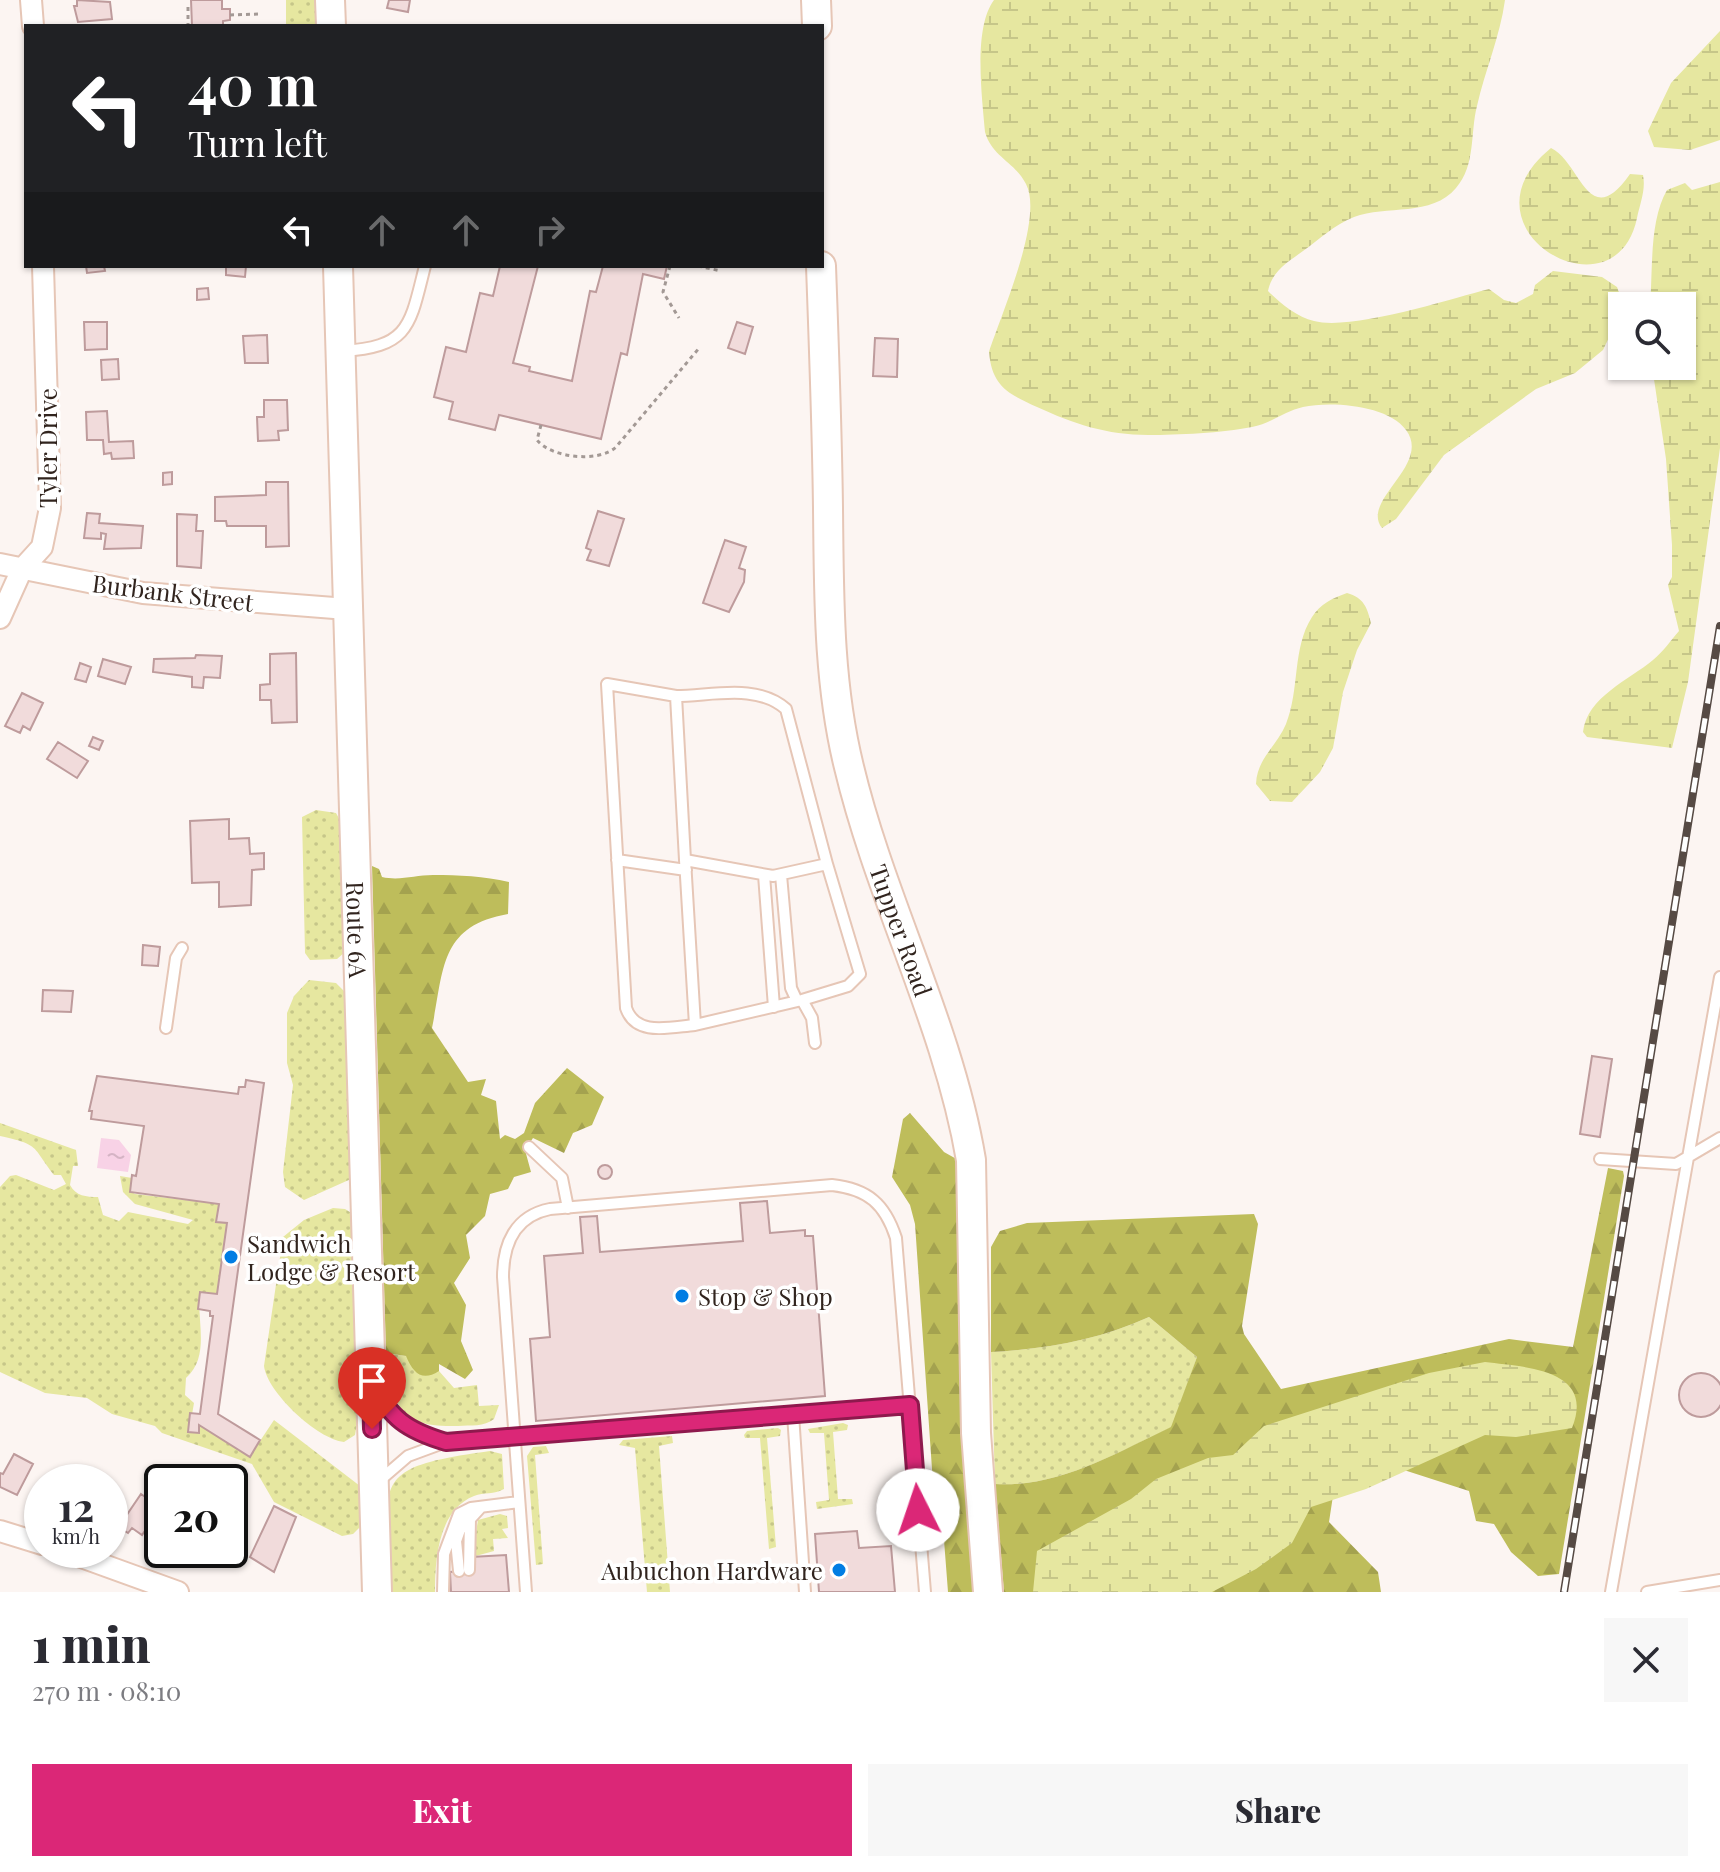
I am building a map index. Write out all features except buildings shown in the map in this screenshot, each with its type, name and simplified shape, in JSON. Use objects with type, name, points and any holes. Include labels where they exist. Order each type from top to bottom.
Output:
[{"type":"main road","points":[[330,0],[331,24]]},
{"type":"main road","points":[[816,0],[817,24]]},
{"type":"main road","name":"Route 6A","points":[[338,268],[377,1592]]},
{"type":"main road","name":"Tupper Road","points":[[821,268],[830,616],[838,717],[859,805],[954,1074],[964,1117],[971,1160],[976,1433],[988,1592]]},
{"type":"street","points":[[31,0],[33,24]]},
{"type":"street","name":"Tyler Drive","points":[[0,618],[22,569],[42,547],[50,508],[43,268]]},
{"type":"street","name":"Burbank Street","points":[[0,564],[143,593],[347,609]]},
{"type":"street","points":[[0,1531],[24,1538]]},
{"type":"street","points":[[112,1568],[178,1592]]},
{"type":"lane","points":[[341,351],[377,348],[396,339],[413,311],[424,268]]},
{"type":"lane","points":[[607,684],[676,696],[717,692],[766,697],[786,709],[860,974],[848,986],[799,1001],[695,1025],[646,1028],[629,1018],[607,684]]},
{"type":"lane","points":[[676,696],[695,1025]]},
{"type":"lane","points":[[617,860],[764,875],[781,875],[827,864]]},
{"type":"lane","points":[[764,875],[774,1007]]},
{"type":"lane","points":[[781,875],[791,988],[812,1018],[815,1043]]},
{"type":"lane","points":[[166,1028],[176,958],[182,948]]},
{"type":"lane","points":[[1611,1592],[1720,977]]},
{"type":"lane","points":[[1600,1159],[1676,1164],[1720,1138]]},
{"type":"lane","points":[[529,1147],[562,1178],[568,1208]]},
{"type":"lane","points":[[526,1592],[503,1277],[509,1239],[526,1217],[568,1208],[832,1185],[861,1190],[873,1197],[890,1222],[896,1238],[925,1592]]},
{"type":"lane","points":[[371,1383],[385,1407],[409,1429],[446,1442]]},
{"type":"lane","points":[[374,1485],[408,1456],[446,1442],[910,1405]]},
{"type":"lane","points":[[793,1414],[805,1592]]},
{"type":"lane","points":[[443,1592],[442,1562],[447,1539],[459,1514],[477,1507],[519,1502]]},
{"type":"lane","points":[[464,1571],[470,1519],[477,1507]]},
{"type":"lane","points":[[1647,1592],[1720,1580]]},
{"type":"path","points":[[188,7],[188,24]]},
{"type":"path","points":[[230,15],[260,14]]},
{"type":"path","points":[[669,268],[663,292],[679,318]]},
{"type":"path","points":[[707,268],[721,271]]},
{"type":"path","points":[[541,425],[537,440],[543,448],[591,459],[604,456],[616,447],[700,347]]},
{"type":"green space","points":[[286,0],[320,0],[321,24],[286,24]]},
{"type":"green space","points":[[994,0],[1505,0],[1477,106],[1470,159],[1456,188],[1446,197],[1422,207],[1367,213],[1347,220],[1281,268],[1268,291],[1301,316],[1331,323],[1375,318],[1489,289],[1504,300],[1516,303],[1533,294],[1535,285],[1553,271],[1602,277],[1617,287],[1619,292],[1608,292],[1608,340],[1603,350],[1575,373],[1536,389],[1444,455],[1396,519],[1382,528],[1378,517],[1380,506],[1404,469],[1412,443],[1398,422],[1373,410],[1343,405],[1315,405],[1240,429],[1160,435],[1105,431],[1018,398],[998,381],[989,352],[1019,267],[1030,219],[1030,199],[1021,176],[993,148],[985,132],[981,45],[987,12]]},
{"type":"green space","points":[[1720,31],[1720,140],[1690,150],[1654,147],[1648,131],[1671,83]]},
{"type":"green space","points":[[1551,148],[1594,196],[1604,197],[1616,191],[1630,174],[1643,175],[1637,218],[1623,248],[1600,263],[1574,263],[1549,252],[1529,233],[1520,207],[1525,178]]},
{"type":"green space","points":[[1720,182],[1720,448],[1688,682],[1672,748],[1587,737],[1583,732],[1592,709],[1601,699],[1657,657],[1679,631],[1668,585],[1672,577],[1672,545],[1666,459],[1654,380],[1696,380],[1696,292],[1651,292],[1653,246],[1661,202],[1667,190],[1685,183],[1692,190]]},
{"type":"green space","points":[[1347,593],[1364,604],[1371,623],[1357,650],[1343,692],[1333,748],[1320,772],[1292,802],[1270,801],[1256,784],[1257,775],[1286,724],[1301,642],[1319,608]]},
{"type":"green space","points":[[316,810],[336,813],[341,822],[345,952],[337,959],[310,960],[305,953],[302,817]]},
{"type":"green space","points":[[372,866],[379,869],[382,877],[389,878],[452,875],[509,882],[508,914],[485,920],[469,929],[457,940],[449,954],[432,1028],[468,1082],[486,1079],[481,1095],[496,1101],[500,1139],[505,1135],[515,1139],[524,1133],[535,1103],[567,1068],[604,1097],[592,1125],[573,1133],[564,1153],[533,1138],[525,1150],[531,1172],[514,1177],[508,1189],[490,1194],[485,1216],[466,1235],[470,1258],[454,1283],[466,1305],[461,1341],[473,1370],[465,1379],[439,1364],[439,1371],[423,1376],[415,1371],[406,1356],[386,1353]]},
{"type":"green space","points":[[309,980],[336,983],[349,996],[351,1179],[304,1200],[285,1187],[283,1172],[293,1085],[287,1063],[287,1013],[294,996]]},
{"type":"green space","points":[[910,1113],[944,1152],[960,1161],[978,1592],[948,1592],[943,1527],[935,1512],[915,1224],[910,1205],[892,1177],[903,1119]]},
{"type":"green space","points":[[0,1123],[76,1150],[78,1166],[73,1166],[70,1185],[82,1195],[98,1197],[103,1215],[119,1221],[128,1212],[188,1224],[193,1220],[135,1204],[123,1192],[120,1176],[132,1178],[130,1191],[135,1194],[219,1204],[227,1223],[217,1294],[200,1292],[200,1349],[194,1369],[186,1378],[185,1395],[194,1403],[189,1432],[198,1433],[199,1425],[250,1456],[274,1420],[360,1486],[362,1525],[353,1534],[342,1536],[274,1502],[252,1464],[162,1433],[155,1426],[112,1414],[87,1398],[45,1393],[0,1372],[0,1187],[10,1176],[16,1175],[54,1190],[66,1184],[61,1175],[54,1175],[29,1144],[0,1136]]},
{"type":"green space","points":[[1608,1168],[1623,1171],[1624,1176],[1559,1574],[1538,1576],[1511,1552],[1494,1524],[1476,1521],[1469,1491],[1376,1461],[1336,1476],[1329,1522],[1378,1572],[1381,1592],[1004,1592],[995,1484],[1018,1484],[1064,1475],[1108,1458],[1171,1427],[1197,1357],[1149,1317],[1111,1332],[1072,1342],[991,1352],[991,1247],[1000,1231],[1027,1223],[1254,1214],[1258,1224],[1242,1326],[1244,1334],[1281,1389],[1509,1339],[1573,1347]]},
{"type":"green space","points":[[333,1208],[345,1209],[353,1214],[359,1412],[355,1435],[344,1442],[321,1433],[295,1413],[274,1388],[264,1366],[283,1237],[304,1220]]},
{"type":"green space","points":[[1149,1317],[1197,1357],[1172,1427],[1064,1475],[1018,1484],[995,1484],[991,1352],[1072,1342],[1111,1332]]},
{"type":"green space","points":[[386,1353],[406,1356],[439,1371],[454,1388],[477,1385],[479,1406],[499,1405],[494,1419],[482,1424],[438,1426],[411,1418],[396,1400]]},
{"type":"green space","points":[[1485,1362],[1536,1369],[1565,1382],[1574,1393],[1577,1408],[1572,1428],[1516,1437],[1485,1435],[1366,1489],[1311,1507],[1292,1543],[1256,1569],[1212,1592],[1033,1592],[1037,1551],[1131,1499],[1156,1479],[1208,1458],[1233,1455],[1264,1426],[1429,1373]]},
{"type":"green space","points":[[843,1423],[848,1425],[847,1430],[833,1432],[838,1499],[852,1499],[853,1504],[817,1509],[816,1502],[829,1500],[824,1433],[810,1433],[808,1429]]},
{"type":"green space","points":[[781,1430],[780,1436],[767,1438],[776,1547],[769,1549],[760,1438],[745,1438],[744,1435],[747,1431]]},
{"type":"green space","points":[[672,1436],[673,1443],[659,1446],[670,1592],[647,1592],[635,1448],[619,1445],[623,1440]]},
{"type":"green space","points":[[546,1446],[549,1453],[535,1455],[543,1564],[536,1565],[527,1456],[533,1447]]},
{"type":"green space","points":[[490,1451],[502,1454],[504,1489],[474,1496],[453,1512],[441,1537],[435,1592],[389,1592],[387,1525],[388,1502],[393,1486],[403,1473],[422,1464]]},
{"type":"green space","points":[[500,1514],[507,1516],[508,1528],[502,1529],[508,1538],[493,1539],[494,1551],[472,1557],[478,1520]]},
{"type":"water","points":[[101,1138],[119,1140],[131,1155],[128,1172],[97,1168]]},
{"type":"railway","points":[[1564,1592],[1720,626]]},
{"type":"place","name":"Sandwich Lodge & Resort","points":[[231,1257]]},
{"type":"place","name":"Stop & Shop","points":[[682,1296]]},
{"type":"place","name":"Aubuchon Hardware","points":[[839,1570]]},
{"type":"route","points":[[372,1429],[371,1383],[385,1407],[409,1429],[446,1442],[910,1405],[918,1510]]}]
